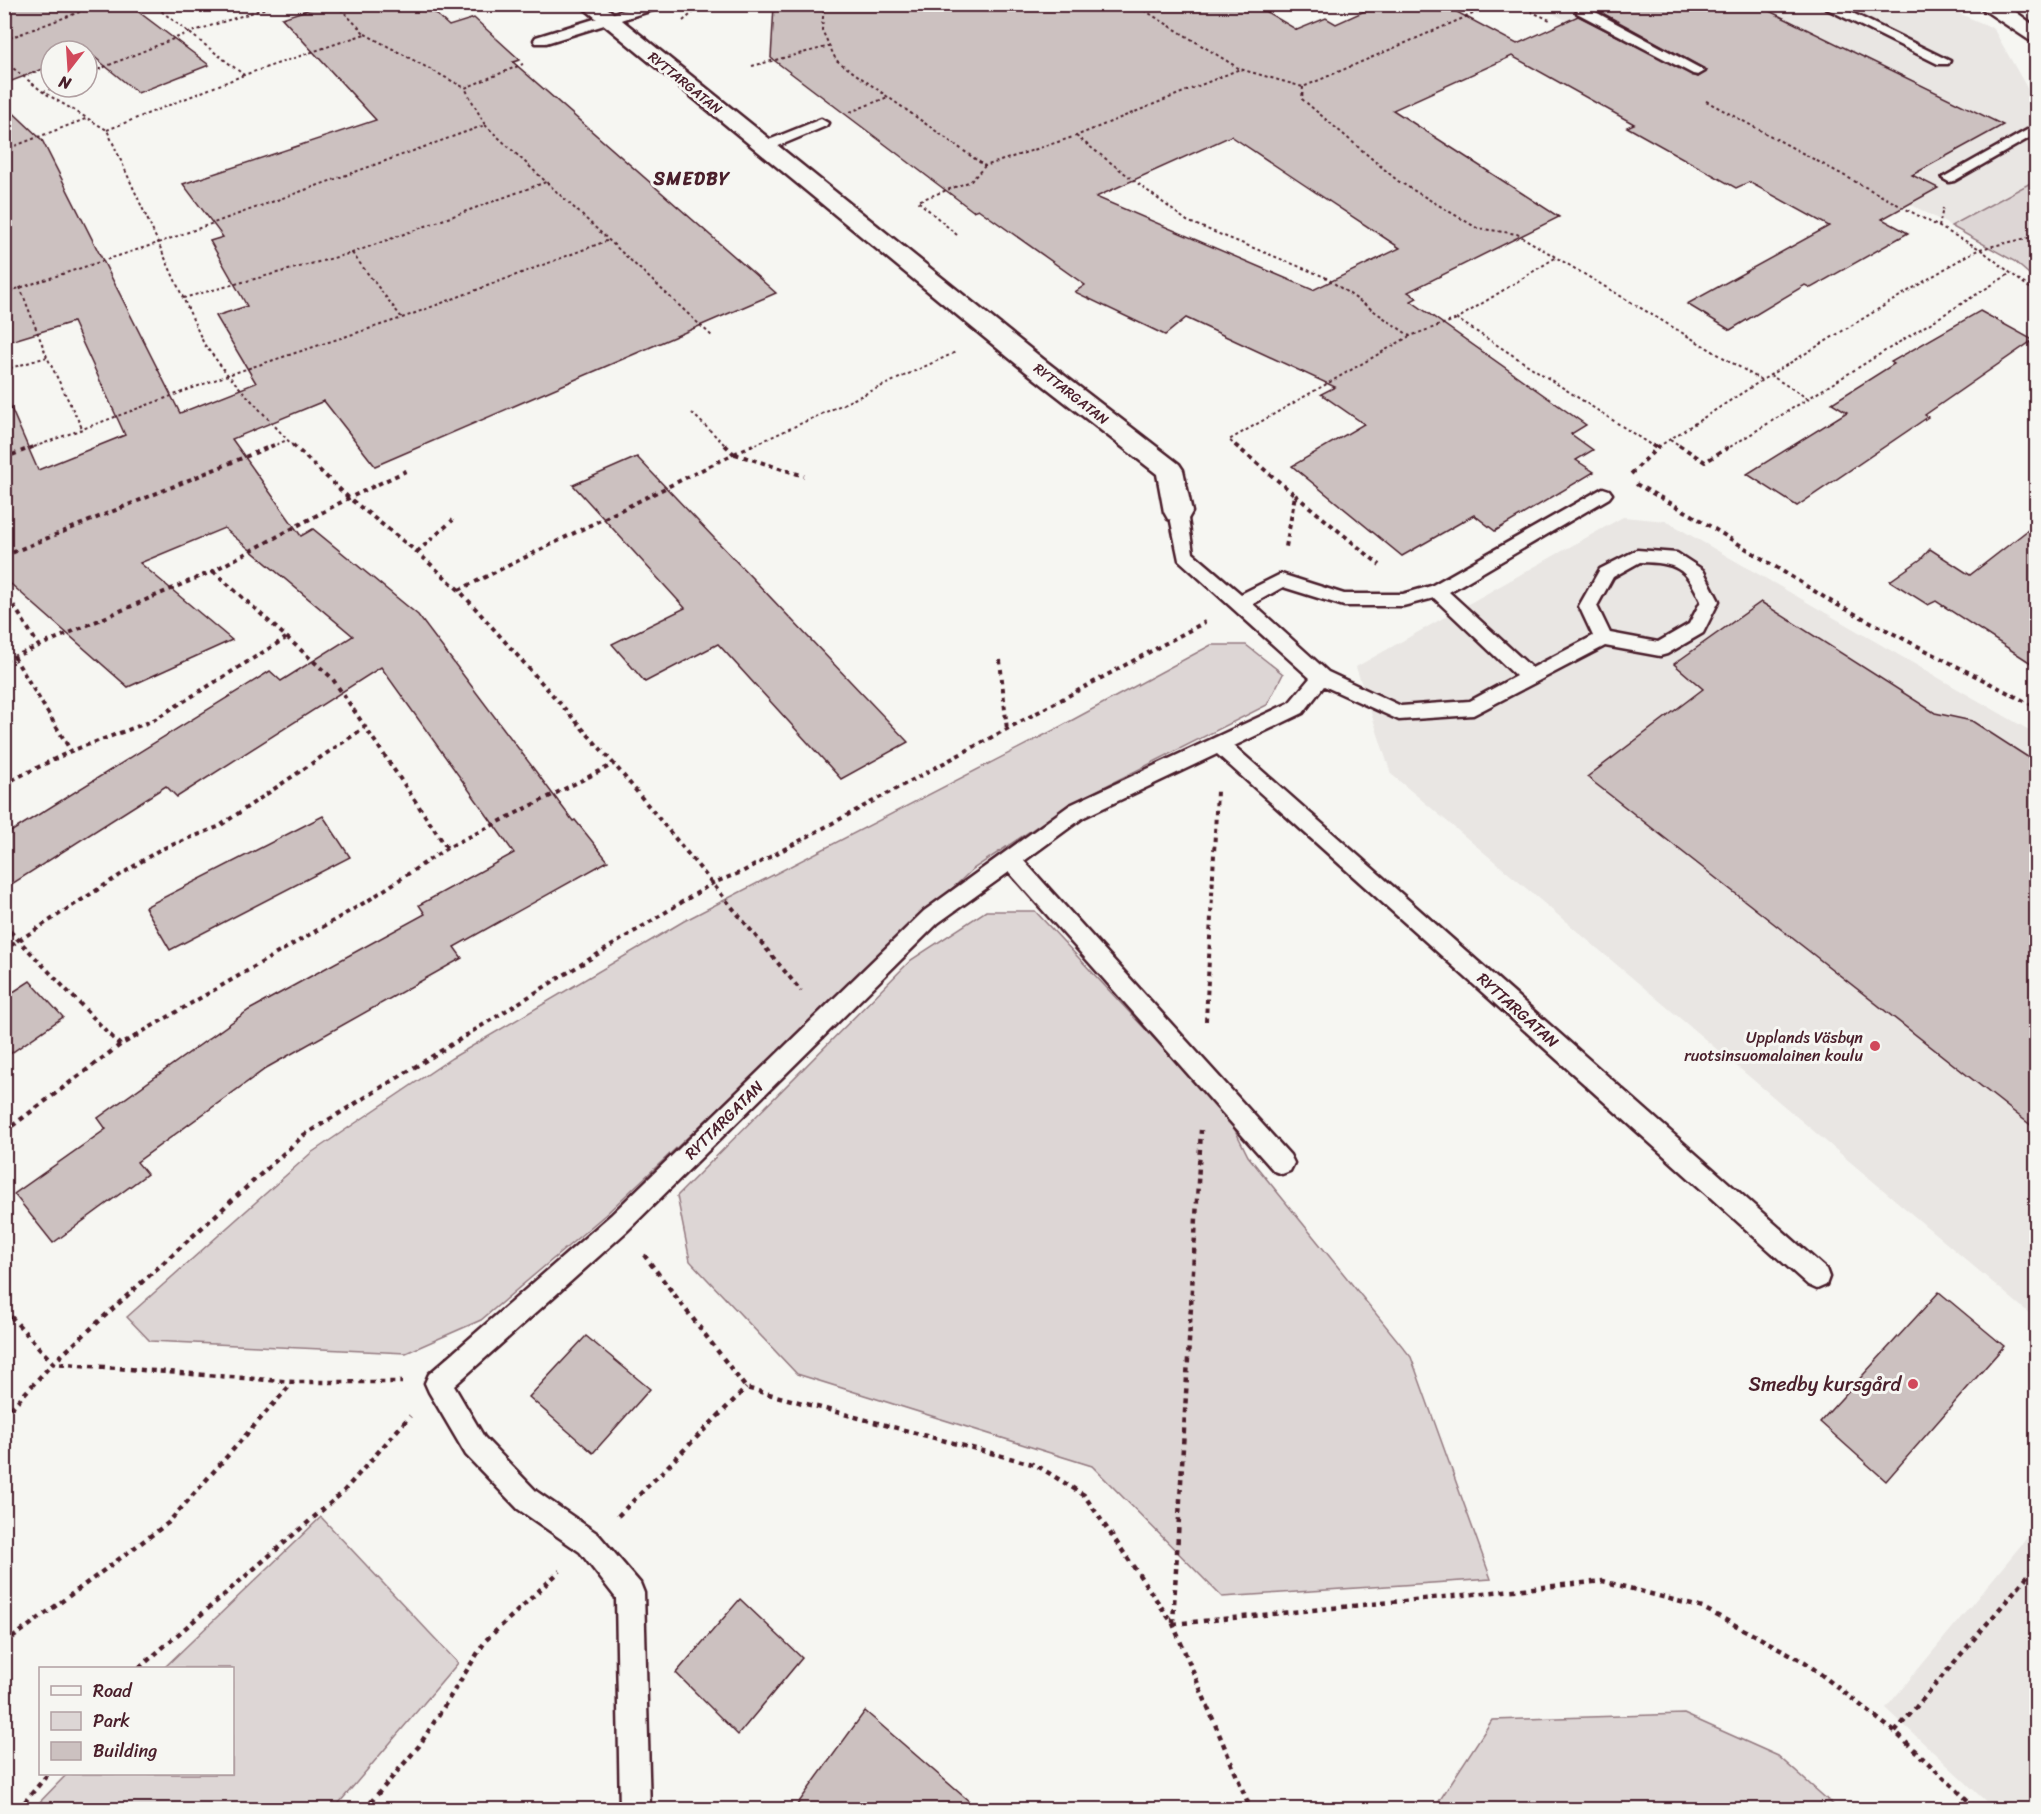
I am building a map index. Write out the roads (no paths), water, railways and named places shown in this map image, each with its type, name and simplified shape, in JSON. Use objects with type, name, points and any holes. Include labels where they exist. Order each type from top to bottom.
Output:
[{"type":"street","points":[[1985,4],[2003,12],[2037,36]]},
{"type":"street","name":"RYTTARGATAN","points":[[598,11],[995,334],[1170,470],[1178,512]]},
{"type":"lane","points":[[1582,4],[1582,10],[1698,71]]},
{"type":"lane","points":[[1823,4],[1942,62]]},
{"type":"lane","points":[[540,40],[598,11],[651,6]]},
{"type":"lane","points":[[764,147],[821,123]]},
{"type":"lane","points":[[1949,178],[2037,129]]},
{"type":"lane","points":[[1240,603],[1281,580],[1344,600],[1403,600],[1437,591],[1603,494]]},
{"type":"lane","name":"RYTTARGATAN","points":[[1178,512],[1185,556],[1321,677],[1399,712],[1473,708],[1603,639]]},
{"type":"lane","points":[[1637,556],[1671,558],[1697,574],[1710,601],[1696,628],[1659,649],[1603,639],[1588,606],[1606,573],[1637,556]]},
{"type":"lane","points":[[1437,591],[1529,677]]},
{"type":"lane","name":"RYTTARGATAN","points":[[635,1809],[630,1593],[589,1544],[528,1500],[475,1446],[438,1383],[619,1223],[931,917],[1077,811],[1296,708],[1321,677]]},
{"type":"lane","name":"RYTTARGATAN","points":[[1219,744],[1817,1277]]},
{"type":"lane","points":[[1010,859],[1282,1163]]},
{"type":"place","name":"Upplands Väsbyn ruotsinsuomalainen koulu","points":[[1875,1046]]},
{"type":"place","name":"Smedby kursgård","points":[[1913,1384]]},
{"type":"district","name":"SMEDBY","points":[[692,179]]}]
